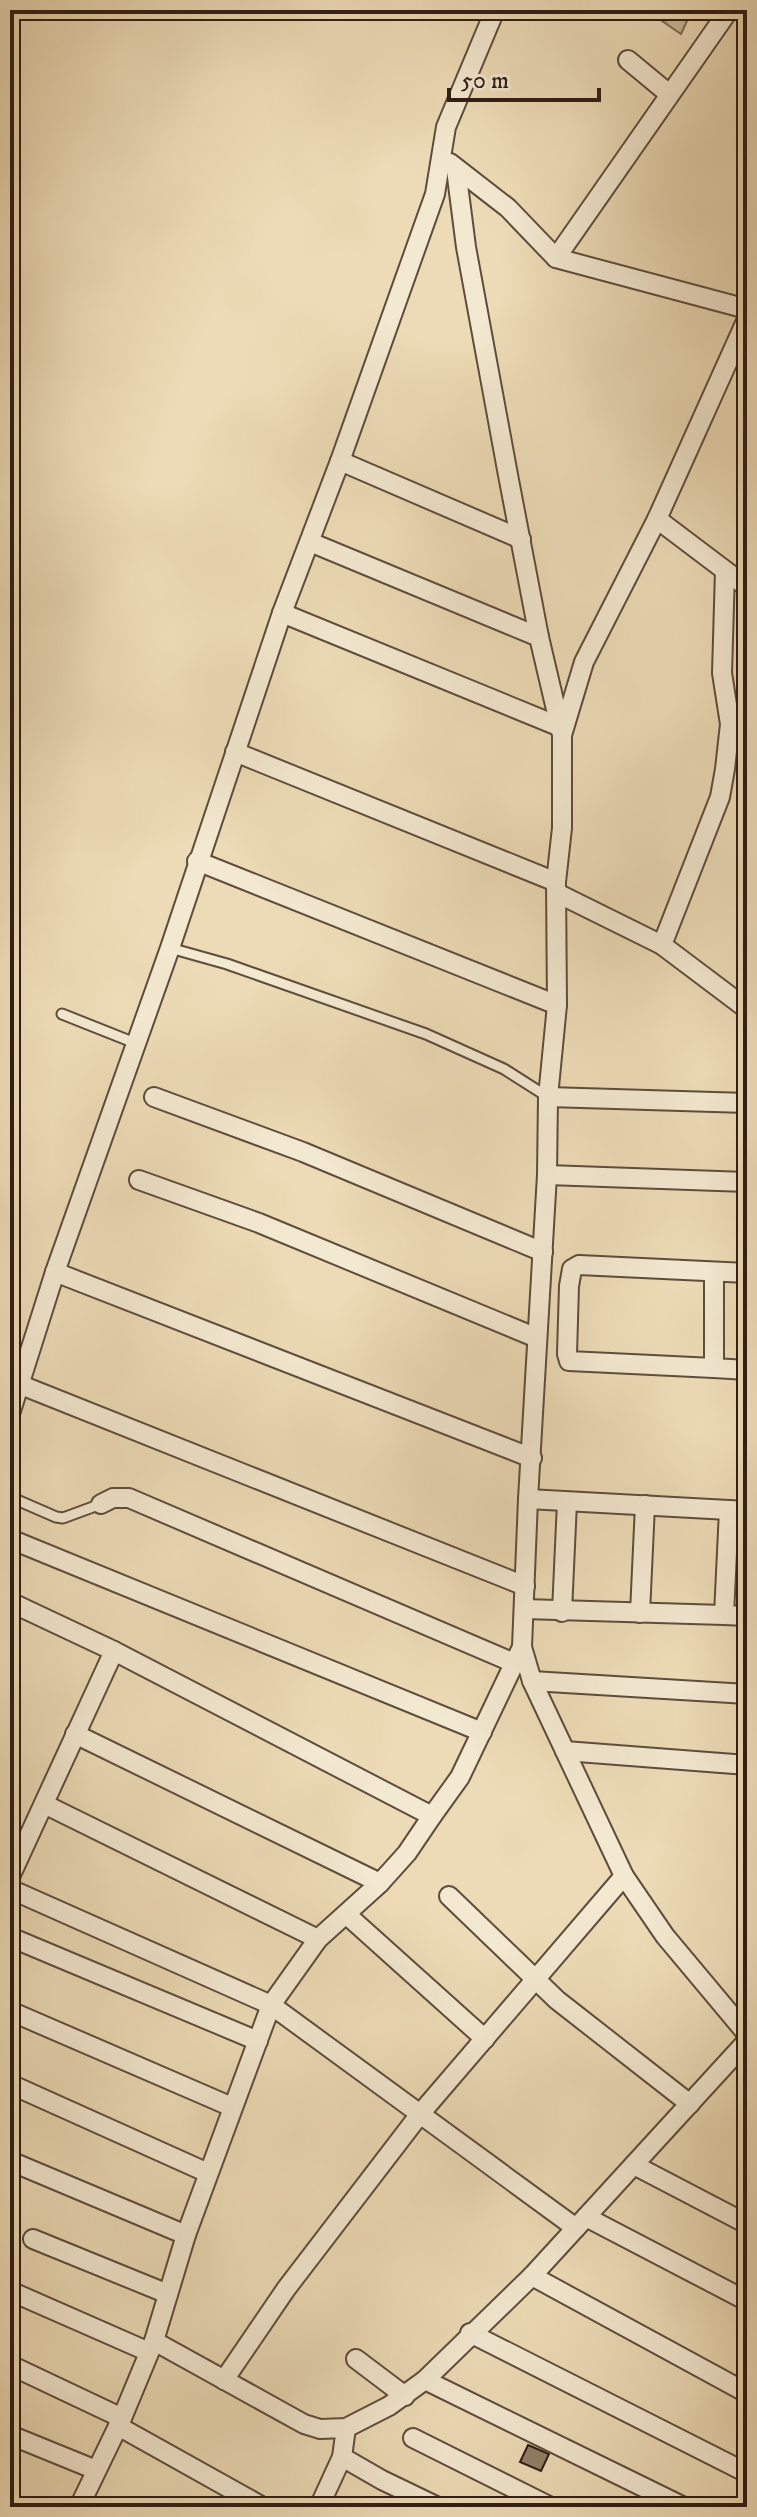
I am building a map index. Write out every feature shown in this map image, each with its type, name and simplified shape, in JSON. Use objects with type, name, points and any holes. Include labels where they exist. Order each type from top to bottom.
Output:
[{"type":"street","points":[[10,1414],[55,1272],[170,948],[282,613],[435,194],[446,127],[495,10]]},
{"type":"street","points":[[556,258],[729,10]]},
{"type":"street","points":[[628,60],[669,94]]},
{"type":"street","points":[[441,156],[508,208],[556,258],[747,309]]},
{"type":"street","points":[[85,2505],[96,2470],[152,2347],[186,2235],[271,2005],[318,1939],[347,1915],[407,1853],[460,1777],[518,1655],[524,1609],[540,1317],[548,1097],[557,1005],[556,887],[562,828],[560,731],[539,637],[466,247],[456,169]]},
{"type":"street","points":[[560,731],[584,662],[657,519],[747,319]]},
{"type":"street","points":[[340,461],[521,539]]},
{"type":"street","points":[[657,519],[747,587]]},
{"type":"street","points":[[310,542],[539,637]]},
{"type":"street","points":[[662,945],[720,797],[725,769],[730,724],[722,673],[725,571]]},
{"type":"street","points":[[282,613],[560,731]]},
{"type":"street","points":[[235,752],[556,887],[662,945],[747,1009]]},
{"type":"street","points":[[197,861],[557,1005]]},
{"type":"street","points":[[154,1097],[303,1152],[543,1252]]},
{"type":"street","points":[[548,1097],[747,1103]]},
{"type":"street","points":[[547,1175],[747,1182]]},
{"type":"street","points":[[139,1180],[259,1223],[537,1338]]},
{"type":"street","points":[[747,1273],[579,1265],[572,1269],[570,1277],[567,1354],[569,1361],[574,1363],[747,1370]]},
{"type":"street","points":[[55,1272],[532,1458]]},
{"type":"street","points":[[714,1272],[714,1368]]},
{"type":"street","points":[[540,1317],[568,1318]]},
{"type":"street","points":[[21,1385],[525,1586]]},
{"type":"street","points":[[101,1504],[113,1498],[129,1498],[518,1655],[624,1876],[665,1936],[747,2034]]},
{"type":"street","points":[[528,1499],[738,1511],[724,1615]]},
{"type":"street","points":[[562,1612],[567,1502]]},
{"type":"street","points":[[640,1613],[645,1505]]},
{"type":"street","points":[[10,1539],[482,1732]]},
{"type":"street","points":[[10,1602],[114,1651],[432,1816]]},
{"type":"street","points":[[524,1609],[747,1616]]},
{"type":"street","points":[[10,1877],[114,1651]]},
{"type":"street","points":[[532,1681],[747,1694]]},
{"type":"street","points":[[75,1734],[380,1883]]},
{"type":"street","points":[[565,1751],[747,1765]]},
{"type":"street","points":[[44,1804],[318,1939]]},
{"type":"street","points":[[224,2380],[286,2289],[420,2114],[624,1876]]},
{"type":"street","points":[[10,1889],[271,2005],[420,2114],[581,2222],[747,2301]]},
{"type":"street","points":[[449,1896],[579,2019],[690,2104]]},
{"type":"street","points":[[347,1915],[485,2039]]},
{"type":"street","points":[[10,1937],[258,2041]]},
{"type":"street","points":[[10,2011],[232,2107]]},
{"type":"street","points":[[10,2291],[152,2347],[224,2380],[304,2424],[320,2429],[346,2428],[405,2396],[425,2380],[532,2276],[747,2041]]},
{"type":"street","points":[[10,2084],[208,2173]]},
{"type":"street","points":[[10,2161],[186,2235]]},
{"type":"street","points":[[634,2165],[747,2224]]},
{"type":"street","points":[[33,2239],[168,2294]]},
{"type":"street","points":[[532,2276],[747,2393]]},
{"type":"street","points":[[470,2333],[747,2473]]},
{"type":"street","points":[[356,2359],[405,2396]]},
{"type":"street","points":[[10,2365],[120,2422],[263,2507]]},
{"type":"street","points":[[425,2380],[684,2507]]},
{"type":"street","points":[[319,2507],[342,2457],[346,2428]]},
{"type":"street","points":[[10,2435],[96,2470]]},
{"type":"street","points":[[413,2438],[551,2507]]},
{"type":"street","points":[[342,2457],[438,2507]]},
{"type":"lane","points":[[170,948],[227,964],[426,1034],[504,1069],[548,1097]]},
{"type":"lane","points":[[62,1014],[135,1043]]},
{"type":"lane","points":[[10,1497],[63,1518],[101,1504]]},
{"type":"green space","points":[[646,10],[692,10],[681,34]]},
{"type":"building","points":[[528,2445],[549,2454],[541,2471],[520,2462]]}]
